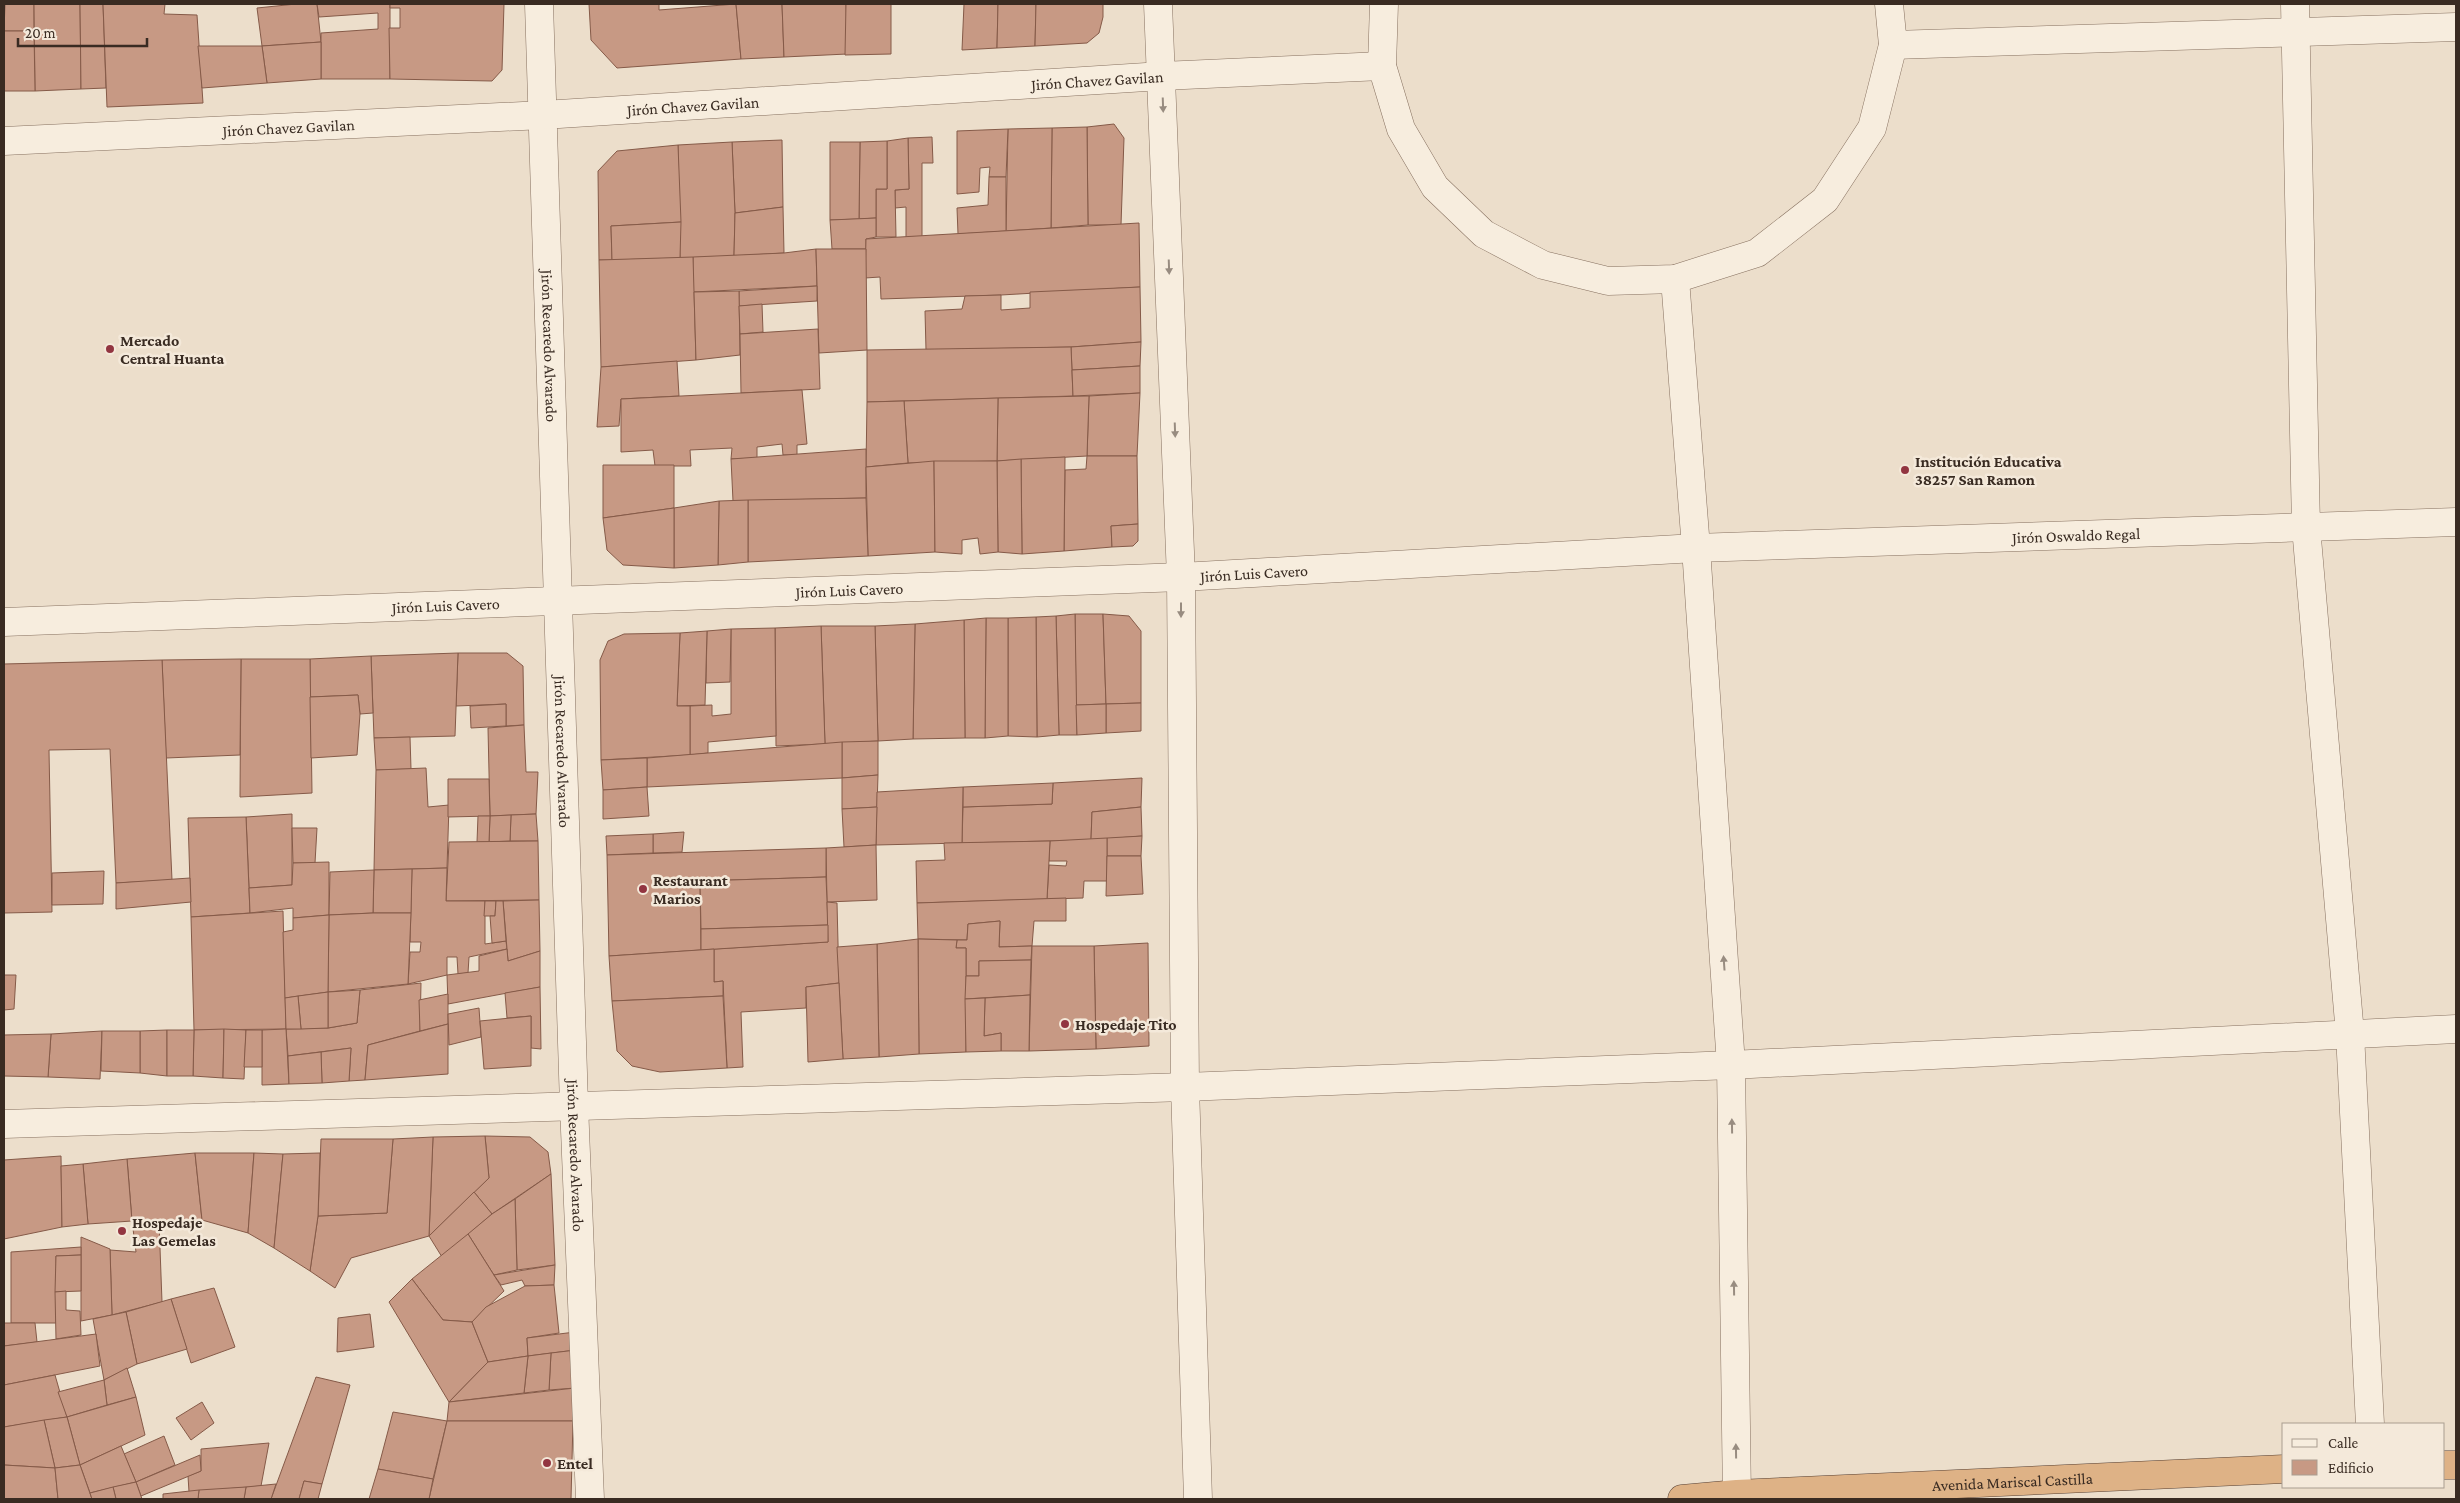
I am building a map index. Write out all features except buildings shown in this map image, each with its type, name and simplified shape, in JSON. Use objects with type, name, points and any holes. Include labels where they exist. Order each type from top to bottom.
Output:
[{"type":"highway","name":"Avenida Mariscal Castilla","points":[[1682,1499],[2282,1469]]},
{"type":"street","name":"Jirón Recaredo Alvarado","points":[[539,4],[574,1105],[590,1499]]},
{"type":"street","points":[[1158,4],[1181,577],[1185,1087],[1198,1499]]},
{"type":"street","points":[[1384,4],[1382,66],[1401,130],[1436,187],[1484,234],[1543,265],[1608,281],[1676,279],[1756,252],[1825,200],[1872,128],[1894,45],[1889,4]]},
{"type":"street","points":[[2295,4],[2306,527],[2350,1034],[2370,1423]]},
{"type":"street","points":[[1894,45],[2456,26]]},
{"type":"street","name":"Jirón Chavez Gavilan","points":[[4,141],[543,115],[1162,76],[1382,66]]},
{"type":"street","points":[[1676,279],[1731,1065],[1737,1497]]},
{"type":"street","name":"Jirón Oswaldo Regal","points":[[1696,548],[2456,522]]},
{"type":"street","name":"Jirón Luis Cavero","points":[[4,622],[1181,577],[1696,548]]},
{"type":"street","points":[[4,1124],[1185,1087],[1731,1065],[2456,1029]]},
{"type":"place","name":"Mercado Central Huanta","points":[[110,349]]},
{"type":"place","name":"Institución Educativa 38257 San Ramon","points":[[1905,470]]},
{"type":"place","name":"Restaurant Marios","points":[[643,889]]},
{"type":"place","name":"Hospedaje Tito","points":[[1065,1024]]},
{"type":"place","name":"Hospedaje Las Gemelas","points":[[122,1231]]},
{"type":"place","name":"Entel","points":[[547,1463]]}]
